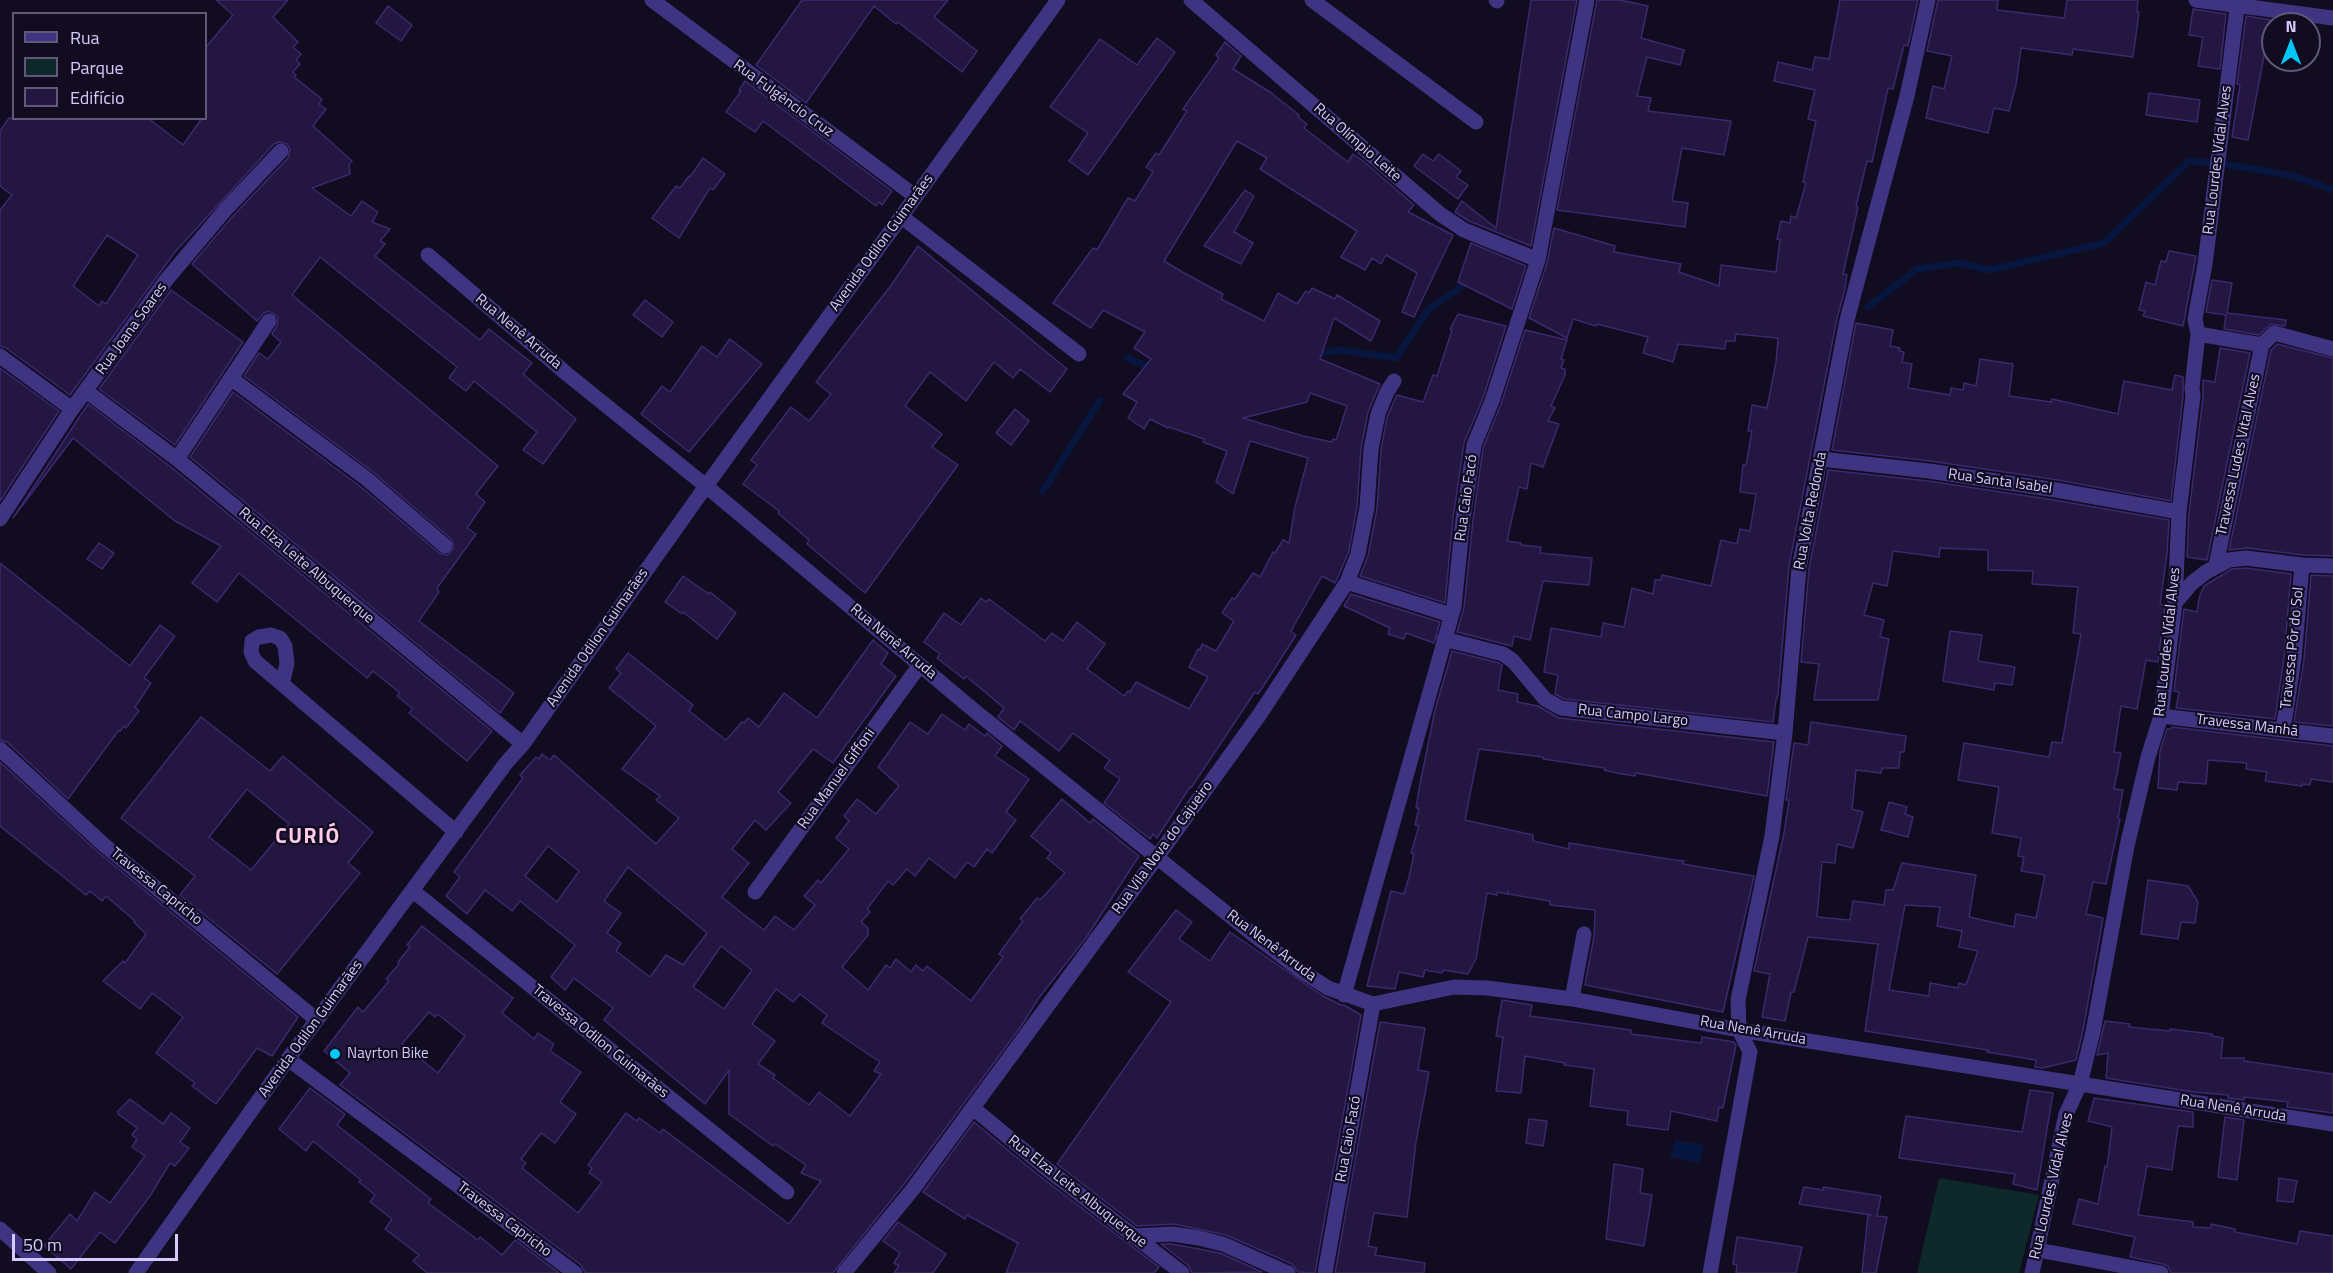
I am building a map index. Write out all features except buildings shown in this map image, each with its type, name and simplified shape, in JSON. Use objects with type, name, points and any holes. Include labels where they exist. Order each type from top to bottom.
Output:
[{"type":"street","name":"Rua Fulgêncio Cruz","points":[[652,0],[915,196]]},
{"type":"street","name":"Avenida Odilon Guimarães","points":[[136,1273],[288,1059],[506,763],[523,744],[706,486],[1058,0]]},
{"type":"street","name":"Rua Olímpio Leite","points":[[1191,0],[1440,214],[1464,230],[1538,260]]},
{"type":"street","points":[[1312,0],[1476,122]]},
{"type":"street","name":"Rua Caio Facó","points":[[1344,995],[1451,615],[1457,588],[1463,519],[1474,445],[1492,400],[1538,260],[1587,0]]},
{"type":"street","name":"Rua Volta Redonda","points":[[1710,1273],[1750,1052],[1739,1030],[1738,1000],[1772,836],[1785,733],[1799,567],[1847,320],[1907,96],[1928,0]]},
{"type":"street","points":[[2196,0],[2237,2],[2333,18]]},
{"type":"street","name":"Rua Lourdes Vídal Alves","points":[[2032,1273],[2066,1114],[2080,1084],[2093,1032],[2132,825],[2148,757],[2162,716],[2175,603],[2179,513],[2193,396],[2198,334],[2195,319],[2205,264],[2237,2]]},
{"type":"street","name":"Rua Joana Soares","points":[[0,519],[72,409],[167,279],[226,209],[281,151]]},
{"type":"street","points":[[902,218],[1079,354]]},
{"type":"street","name":"Rua Nenê Arruda","points":[[428,255],[567,374],[706,486],[920,665],[1157,857],[1300,970],[1328,988],[1373,1004],[1454,987],[1487,988],[1572,999],[1739,1030],[2333,1124]]},
{"type":"street","points":[[177,459],[269,321]]},
{"type":"street","points":[[2198,334],[2262,345],[2274,333],[2333,349]]},
{"type":"street","name":"Travessa Ludes Vital Alves","points":[[2216,565],[2262,345]]},
{"type":"street","points":[[0,356],[72,409]]},
{"type":"street","points":[[232,379],[367,479],[445,546]]},
{"type":"street","name":"Rua Vila Nova do Cajueiro","points":[[844,1273],[913,1189],[1157,857],[1260,714],[1347,582],[1358,554],[1367,507],[1371,449],[1378,414],[1394,381]]},
{"type":"street","name":"Rua Elza Leite Albuquerque","points":[[86,391],[177,459],[523,744]]},
{"type":"street","name":"Rua Santa Isabel","points":[[1821,459],[1929,471],[2045,488],[2179,513]]},
{"type":"street","points":[[2175,603],[2192,583],[2216,565],[2229,560],[2246,558],[2302,565],[2333,566]]},
{"type":"street","name":"Travessa Pôr do Sol","points":[[2283,730],[2294,658],[2302,565]]},
{"type":"street","points":[[1347,582],[1451,615]]},
{"type":"street","name":"Rua Campo Largo","points":[[1444,639],[1503,654],[1513,662],[1545,699],[1561,708],[1785,733]]},
{"type":"street","name":"Rua Manuel Giffoni","points":[[755,892],[920,665]]},
{"type":"street","points":[[282,684],[456,832]]},
{"type":"street","name":"Travessa Manhã","points":[[2162,716],[2333,736]]},
{"type":"street","name":"Travessa Capricho","points":[[0,749],[104,845],[317,1020]]},
{"type":"street","name":"Travessa Odilon Guimarães","points":[[413,891],[787,1192]]},
{"type":"street","points":[[1572,999],[1584,934]]},
{"type":"street","name":"Rua Caio Facó","points":[[1324,1273],[1373,1004]]},
{"type":"street","name":"Travessa Capricho","points":[[288,1059],[575,1273]]},
{"type":"street","name":"Rua Elza Leite Albuquerque","points":[[973,1108],[1043,1166],[1182,1273]]},
{"type":"street","points":[[0,1229],[49,1273]]},
{"type":"street","points":[[1132,1236],[1173,1234],[1199,1238],[1223,1244],[1288,1273]]},
{"type":"street","points":[[2038,1250],[2161,1273]]},
{"type":"green space","points":[[1939,1178],[2039,1195],[2019,1273],[1917,1273]]},
{"type":"water","points":[[1675,1140],[1704,1145],[1700,1163],[1670,1157]]},
{"type":"waterway","points":[[1868,307],[1917,269],[1959,263],[1990,270],[2104,243],[2189,161],[2211,163]]},
{"type":"waterway","points":[[2224,164],[2294,176],[2333,190]]},
{"type":"waterway","points":[[1313,355],[1340,350],[1396,358],[1427,311],[1470,280]]},
{"type":"waterway","points":[[1127,358],[1152,368]]},
{"type":"waterway","points":[[1043,491],[1100,400]]},
{"type":"place","name":"Nayrton Bike","points":[[335,1054]]},
{"type":"district","name":"CURIÓ","points":[[308,838]]}]
